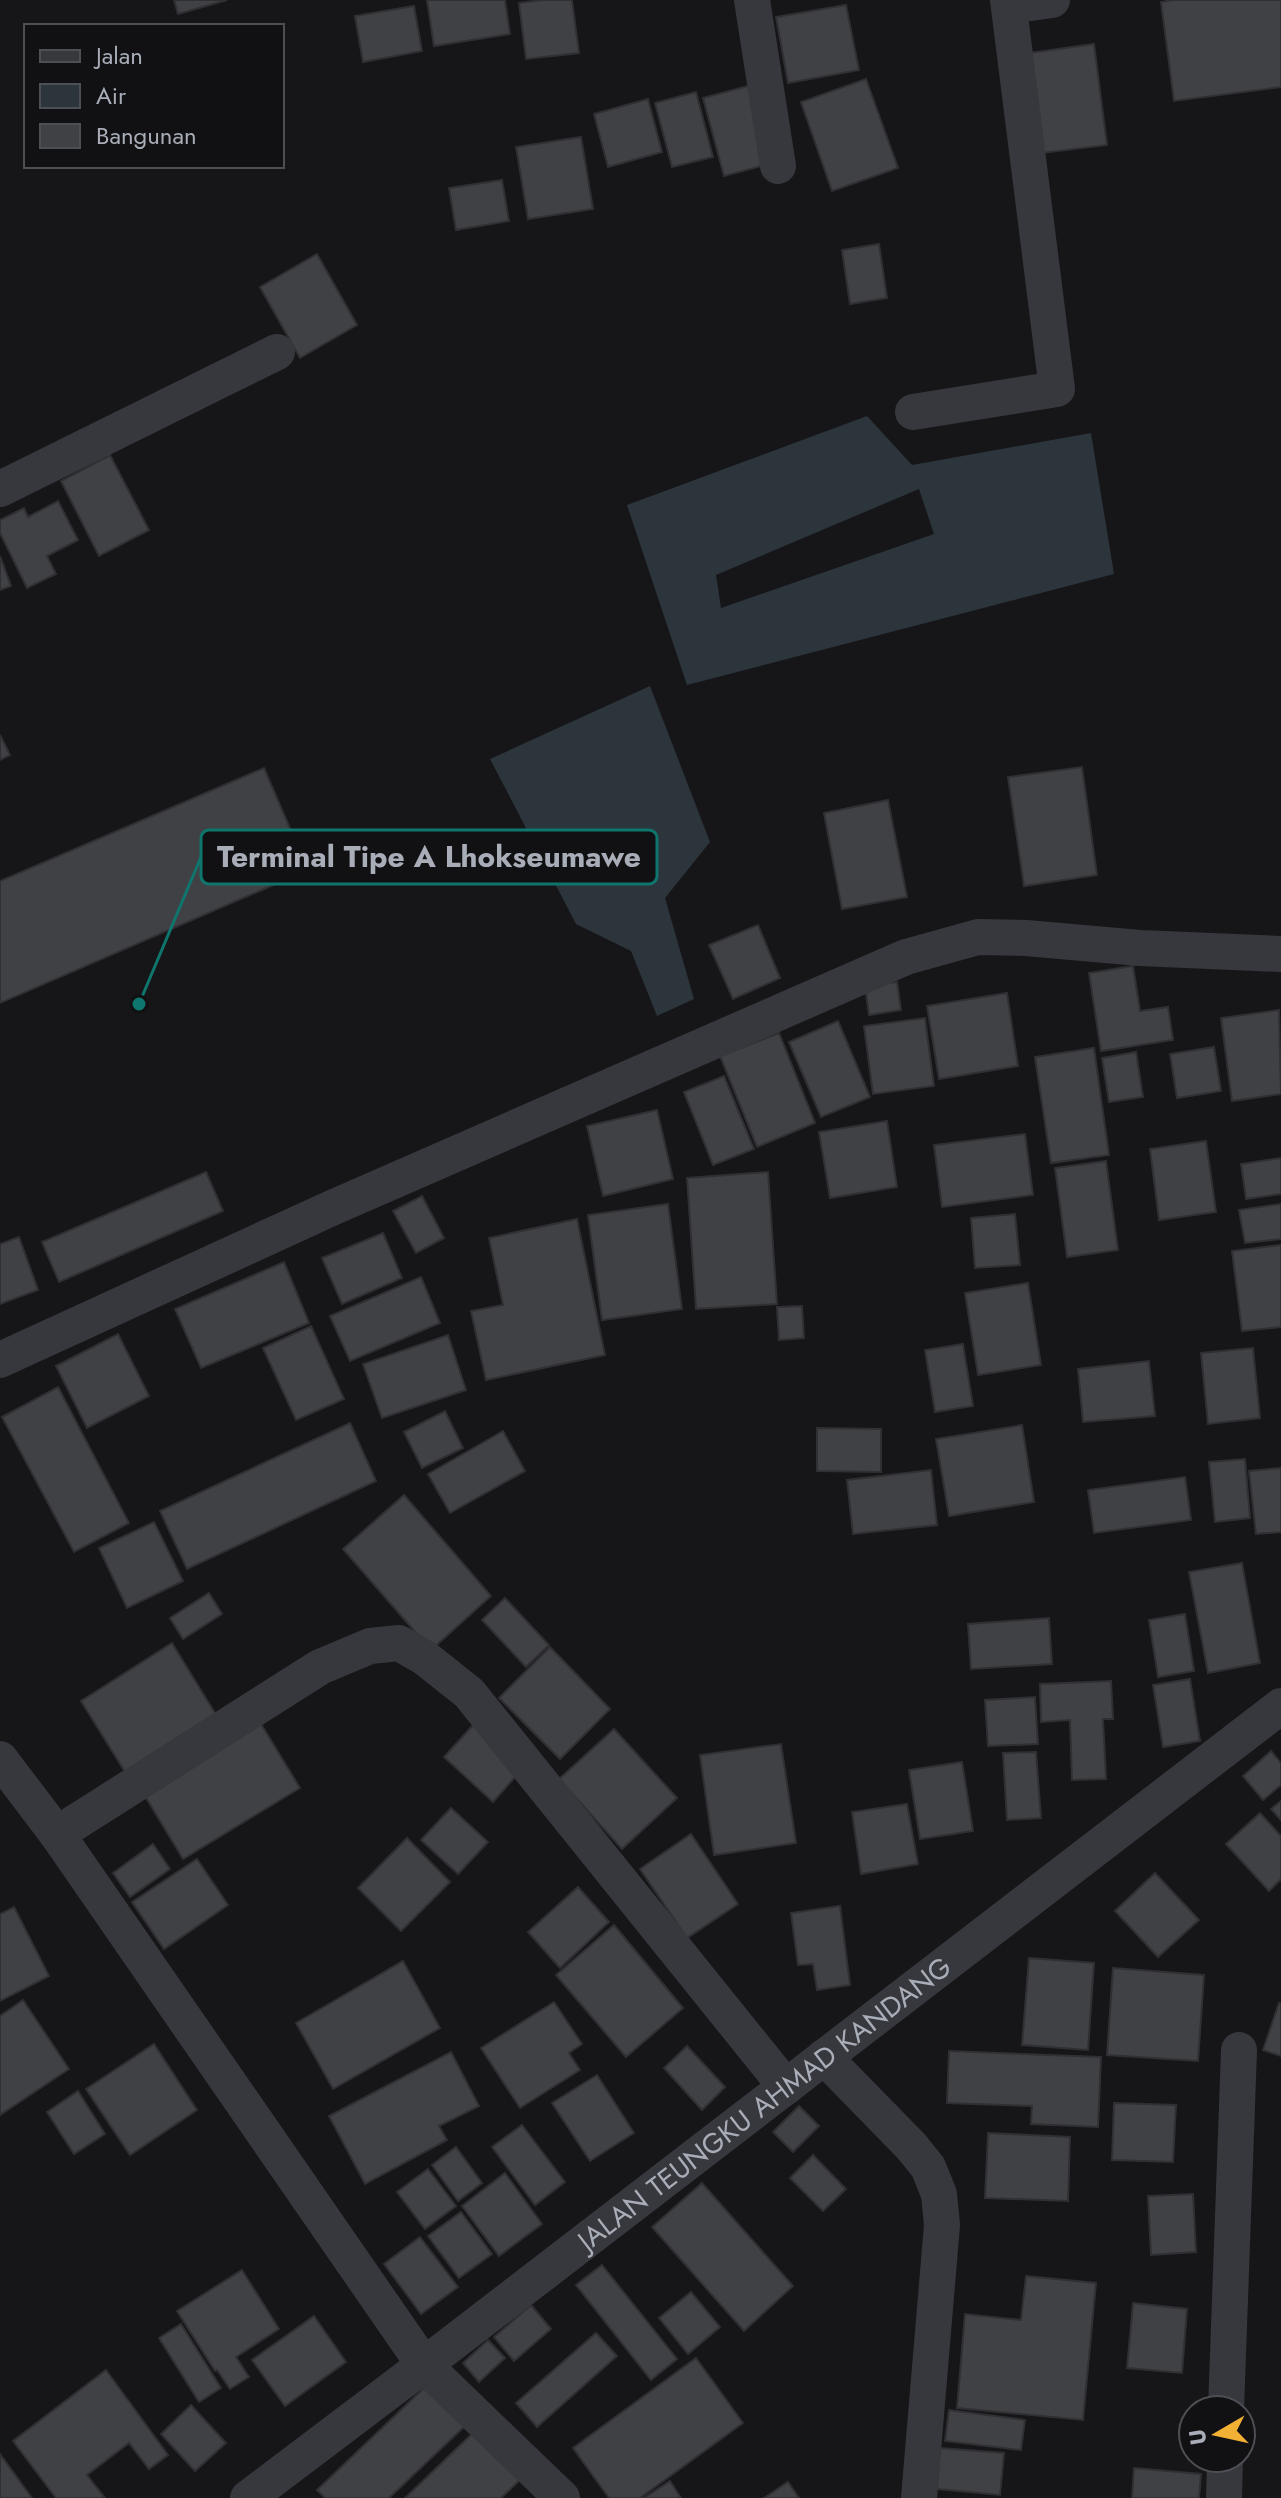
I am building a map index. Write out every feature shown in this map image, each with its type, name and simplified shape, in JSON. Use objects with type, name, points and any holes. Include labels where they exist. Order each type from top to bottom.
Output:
[{"type":"street","points":[[752,0],[778,166]]},
{"type":"street","points":[[913,412],[1057,389],[1008,3],[1052,0]]},
{"type":"street","points":[[0,489],[277,352]]},
{"type":"street","points":[[0,1360],[334,1207],[906,957],[978,937],[1281,954]]},
{"type":"street","points":[[57,1834],[320,1667],[370,1646],[399,1643],[425,1658],[469,1693],[786,2087]]},
{"type":"street","name":"JALAN TEUNGKU AHMAD KANDANG","points":[[248,2498],[1281,1706]]},
{"type":"street","points":[[0,1759],[57,1834],[424,2365],[562,2498]]},
{"type":"street","points":[[1227,2394],[1239,2050]]},
{"type":"street","points":[[824,2057],[911,2146],[928,2167],[939,2194],[942,2225],[919,2498]]},
{"type":"street","points":[[1224,2498],[1225,2474]]},
{"type":"water","points":[[867,416],[912,465],[1091,433],[1114,574],[687,685],[627,505]],"holes":[[[919,489],[934,534],[721,608],[716,575]]]},
{"type":"water","points":[[650,686],[710,842],[665,898],[694,999],[657,1016],[631,951],[576,924],[490,759]]},
{"type":"building","points":[[174,0],[227,0],[178,14]]},
{"type":"building","points":[[427,0],[505,0],[510,34],[434,46]]},
{"type":"building","points":[[572,0],[579,53],[526,59],[519,3]]},
{"type":"building","points":[[1281,0],[1281,87],[1174,101],[1161,2]]},
{"type":"building","points":[[846,5],[859,70],[788,83],[776,17]]},
{"type":"building","points":[[414,6],[422,51],[363,62],[355,16]]},
{"type":"building","points":[[1094,44],[1107,145],[1042,153],[1029,53]]},
{"type":"building","points":[[866,79],[898,168],[832,191],[801,102]]},
{"type":"building","points":[[748,86],[769,164],[724,176],[703,98]]},
{"type":"building","points":[[696,92],[713,157],[672,167],[655,103]]},
{"type":"building","points":[[648,99],[662,152],[608,167],[594,114]]},
{"type":"building","points":[[581,137],[593,209],[528,219],[516,147]]},
{"type":"building","points":[[502,180],[509,221],[456,230],[449,188]]},
{"type":"building","points":[[879,244],[887,298],[850,304],[842,250]]},
{"type":"building","points":[[317,254],[357,325],[300,358],[260,287]]},
{"type":"building","points":[[110,455],[149,530],[99,556],[61,481]]},
{"type":"building","points":[[58,501],[78,540],[47,556],[56,574],[27,588],[0,533],[0,520],[24,508],[28,517]]},
{"type":"building","points":[[0,556],[11,586],[0,590]]},
{"type":"building","points":[[0,735],[10,755],[0,760]]},
{"type":"building","points":[[1082,767],[1097,875],[1024,886],[1008,777]]},
{"type":"building","points":[[264,768],[308,870],[0,1003],[0,881]]},
{"type":"building","points":[[888,800],[907,897],[842,909],[824,813]]},
{"type":"building","points":[[758,925],[780,978],[733,999],[709,945]]},
{"type":"building","points":[[1133,966],[1140,1011],[1168,1007],[1173,1040],[1101,1051],[1089,973]]},
{"type":"building","points":[[897,982],[901,1010],[869,1015],[865,986]]},
{"type":"building","points":[[1007,993],[1018,1066],[939,1079],[927,1006]]},
{"type":"building","points":[[1279,1010],[1281,1094],[1232,1101],[1221,1018]]},
{"type":"building","points":[[925,1018],[934,1086],[873,1094],[864,1026]]},
{"type":"building","points":[[838,1021],[870,1097],[821,1117],[789,1042]]},
{"type":"building","points":[[779,1033],[815,1123],[757,1147],[720,1056]]},
{"type":"building","points":[[1214,1047],[1221,1091],[1177,1098],[1170,1054]]},
{"type":"building","points":[[1094,1048],[1109,1155],[1051,1163],[1035,1057]]},
{"type":"building","points":[[1136,1052],[1143,1097],[1109,1102],[1102,1058]]},
{"type":"building","points":[[724,1076],[754,1149],[713,1165],[684,1092]]},
{"type":"building","points":[[657,1110],[673,1179],[603,1196],[587,1126]]},
{"type":"building","points":[[887,1121],[897,1187],[830,1198],[819,1132]]},
{"type":"building","points":[[1025,1134],[1033,1195],[942,1207],[934,1145]]},
{"type":"building","points":[[1206,1141],[1216,1212],[1159,1220],[1150,1149]]},
{"type":"building","points":[[1281,1158],[1281,1194],[1246,1199],[1241,1164]]},
{"type":"building","points":[[1106,1161],[1118,1250],[1067,1257],[1055,1168]]},
{"type":"building","points":[[206,1172],[223,1211],[59,1282],[42,1242]]},
{"type":"building","points":[[768,1172],[777,1304],[696,1309],[687,1178]]},
{"type":"building","points":[[422,1196],[444,1238],[416,1253],[393,1211]]},
{"type":"building","points":[[668,1204],[682,1309],[602,1320],[588,1215]]},
{"type":"building","points":[[1281,1204],[1281,1239],[1245,1243],[1239,1210]]},
{"type":"building","points":[[1015,1214],[1020,1265],[975,1268],[971,1218]]},
{"type":"building","points":[[577,1219],[605,1355],[486,1380],[471,1311],[503,1305],[489,1238]]},
{"type":"building","points":[[383,1233],[402,1278],[342,1304],[322,1258]]},
{"type":"building","points":[[19,1237],[38,1290],[0,1304],[0,1244]]},
{"type":"building","points":[[1281,1245],[1281,1327],[1242,1331],[1232,1251]]},
{"type":"building","points":[[284,1262],[309,1323],[201,1368],[175,1309]]},
{"type":"building","points":[[421,1277],[440,1323],[350,1361],[330,1316]]},
{"type":"building","points":[[1028,1283],[1041,1365],[978,1375],[965,1293]]},
{"type":"building","points":[[802,1306],[804,1338],[779,1340],[777,1307]]},
{"type":"building","points":[[311,1326],[344,1399],[296,1420],[263,1348]]},
{"type":"building","points":[[118,1334],[149,1396],[87,1428],[56,1366]]},
{"type":"building","points":[[448,1335],[466,1390],[382,1418],[363,1364]]},
{"type":"building","points":[[963,1344],[973,1406],[935,1412],[925,1350]]},
{"type":"building","points":[[1253,1348],[1260,1418],[1208,1424],[1201,1353]]},
{"type":"building","points":[[1149,1361],[1155,1416],[1083,1422],[1078,1369]]},
{"type":"building","points":[[58,1387],[129,1523],[74,1552],[2,1417]]},
{"type":"building","points":[[445,1411],[463,1448],[422,1468],[404,1432]]},
{"type":"building","points":[[350,1423],[376,1481],[187,1569],[160,1511]]},
{"type":"building","points":[[1022,1425],[1034,1502],[949,1516],[936,1439]]},
{"type":"building","points":[[817,1428],[881,1429],[881,1472],[817,1471]]},
{"type":"building","points":[[503,1431],[525,1471],[450,1513],[428,1474]]},
{"type":"building","points":[[1245,1459],[1250,1518],[1215,1522],[1209,1462]]},
{"type":"building","points":[[1281,1468],[1281,1532],[1256,1534],[1249,1471]]},
{"type":"building","points":[[931,1470],[937,1525],[853,1534],[847,1480]]},
{"type":"building","points":[[1185,1477],[1191,1520],[1094,1533],[1088,1490]]},
{"type":"building","points":[[404,1495],[491,1596],[431,1650],[343,1549]]},
{"type":"building","points":[[154,1522],[183,1581],[127,1608],[99,1548]]},
{"type":"building","points":[[1242,1563],[1260,1663],[1208,1673],[1189,1572]]},
{"type":"building","points":[[209,1593],[222,1614],[183,1639],[170,1618]]},
{"type":"building","points":[[505,1598],[549,1645],[526,1667],[482,1620]]},
{"type":"building","points":[[1185,1614],[1194,1671],[1158,1677],[1149,1620]]},
{"type":"building","points":[[1049,1618],[1052,1664],[971,1669],[968,1624]]},
{"type":"building","points":[[172,1643],[218,1718],[127,1775],[81,1701]]},
{"type":"building","points":[[550,1647],[610,1709],[560,1759],[499,1698]]},
{"type":"building","points":[[1190,1679],[1200,1741],[1163,1747],[1153,1685]]},
{"type":"building","points":[[1111,1681],[1113,1719],[1103,1719],[1106,1779],[1072,1780],[1070,1720],[1041,1722],[1040,1684]]},
{"type":"building","points":[[1035,1697],[1038,1744],[988,1746],[985,1700]]},
{"type":"building","points":[[261,1724],[300,1788],[183,1859],[145,1796]]},
{"type":"building","points":[[474,1724],[523,1768],[493,1802],[444,1757]]},
{"type":"building","points":[[614,1729],[677,1798],[622,1849],[559,1779]]},
{"type":"building","points":[[781,1744],[796,1843],[714,1855],[700,1755]]},
{"type":"building","points":[[1271,1751],[1281,1763],[1281,1785],[1263,1800],[1243,1776]]},
{"type":"building","points":[[1036,1752],[1041,1818],[1007,1820],[1003,1753]]},
{"type":"building","points":[[962,1762],[973,1831],[920,1839],[909,1770]]},
{"type":"building","points":[[1281,1801],[1281,1820],[1271,1809]]},
{"type":"building","points":[[907,1804],[918,1864],[861,1874],[852,1812]]},
{"type":"building","points":[[451,1808],[488,1842],[458,1874],[421,1840]]},
{"type":"building","points":[[1260,1813],[1281,1836],[1281,1879],[1269,1891],[1226,1844]]},
{"type":"building","points":[[691,1834],[738,1904],[687,1938],[640,1869]]},
{"type":"building","points":[[407,1838],[450,1882],[401,1931],[358,1888]]},
{"type":"building","points":[[153,1844],[170,1869],[130,1897],[113,1873]]},
{"type":"building","points":[[197,1859],[228,1905],[164,1949],[132,1902]]},
{"type":"building","points":[[1155,1873],[1199,1920],[1158,1957],[1115,1911]]},
{"type":"building","points":[[578,1887],[609,1922],[560,1968],[528,1932]]},
{"type":"building","points":[[840,1906],[850,1985],[817,1990],[813,1964],[798,1965],[791,1913]]},
{"type":"building","points":[[14,1907],[49,1976],[0,2001],[0,1914]]},
{"type":"building","points":[[614,1925],[683,2008],[626,2057],[556,1975]]},
{"type":"building","points":[[1029,1958],[1094,1963],[1088,2050],[1022,2045]]},
{"type":"building","points":[[403,1961],[440,2028],[333,2089],[296,2023]]},
{"type":"building","points":[[1113,1968],[1204,1975],[1198,2061],[1107,2055]]},
{"type":"building","points":[[23,2000],[69,2069],[0,2115],[0,2016]]},
{"type":"building","points":[[554,2002],[582,2044],[569,2053],[580,2070],[520,2108],[481,2048]]},
{"type":"building","points":[[1281,2004],[1281,2056],[1263,2050]]},
{"type":"building","points":[[154,2044],[197,2110],[130,2155],[86,2089]]},
{"type":"building","points":[[687,2046],[725,2087],[702,2110],[664,2068]]},
{"type":"building","points":[[949,2051],[1101,2057],[1098,2127],[1031,2124],[1032,2106],[947,2103]]},
{"type":"building","points":[[451,2052],[479,2106],[439,2126],[447,2140],[365,2184],[329,2116]]},
{"type":"building","points":[[597,2075],[634,2133],[590,2161],[552,2103]]},
{"type":"building","points":[[78,2091],[105,2134],[74,2154],[47,2112]]},
{"type":"building","points":[[1114,2103],[1176,2105],[1173,2162],[1112,2160]]},
{"type":"building","points":[[799,2106],[819,2126],[793,2152],[773,2132]]},
{"type":"building","points":[[522,2125],[565,2182],[535,2205],[492,2147]]},
{"type":"building","points":[[988,2133],[1070,2137],[1068,2201],[985,2198]]},
{"type":"building","points":[[456,2147],[482,2183],[458,2201],[432,2165]]},
{"type":"building","points":[[813,2155],[846,2189],[823,2211],[790,2178]]},
{"type":"building","points":[[428,2169],[456,2206],[425,2229],[397,2192]]},
{"type":"building","points":[[505,2173],[542,2224],[499,2256],[462,2206]]},
{"type":"building","points":[[702,2183],[793,2286],[744,2331],[652,2227]]},
{"type":"building","points":[[1193,2194],[1196,2252],[1151,2255],[1148,2196]]},
{"type":"building","points":[[461,2212],[492,2254],[459,2278],[428,2236]]},
{"type":"building","points":[[420,2237],[458,2287],[421,2314],[384,2264]]},
{"type":"building","points":[[602,2265],[677,2359],[651,2380],[576,2285]]},
{"type":"building","points":[[242,2270],[279,2329],[236,2357],[249,2377],[230,2389],[177,2311]]},
{"type":"building","points":[[1026,2276],[1096,2283],[1083,2420],[957,2408],[965,2314],[1021,2320]]},
{"type":"building","points":[[691,2292],[720,2327],[688,2354],[659,2318]]},
{"type":"building","points":[[1133,2303],[1187,2309],[1182,2373],[1127,2368]]},
{"type":"building","points":[[531,2305],[551,2329],[514,2361],[494,2337]]},
{"type":"building","points":[[314,2316],[346,2362],[285,2406],[252,2360]]},
{"type":"building","points":[[181,2324],[221,2388],[199,2402],[159,2338]]},
{"type":"building","points":[[596,2333],[617,2356],[537,2427],[516,2403]]},
{"type":"building","points":[[488,2340],[505,2358],[479,2382],[463,2363]]},
{"type":"building","points":[[696,2358],[743,2423],[640,2498],[609,2498],[573,2448]]},
{"type":"building","points":[[106,2370],[168,2455],[149,2469],[129,2443],[87,2475],[105,2498],[56,2498],[13,2441]]},
{"type":"building","points":[[426,2386],[465,2426],[389,2498],[325,2498],[317,2490]]},
{"type":"building","points":[[191,2405],[226,2443],[195,2471],[161,2434]]},
{"type":"building","points":[[949,2410],[1025,2420],[1021,2450],[945,2441]]},
{"type":"building","points":[[476,2430],[522,2478],[501,2498],[405,2498]]},
{"type":"building","points":[[940,2448],[1004,2453],[1000,2495],[937,2489]]},
{"type":"building","points":[[0,2454],[32,2498],[0,2498]]},
{"type":"building","points":[[1134,2468],[1201,2474],[1199,2498],[1132,2498]]},
{"type":"building","points":[[670,2481],[681,2498],[644,2498]]},
{"type":"building","points":[[788,2482],[799,2498],[764,2498]]},
{"type":"place","name":"Terminal Tipe A Lhokseumawe","points":[[139,1004]]}]
